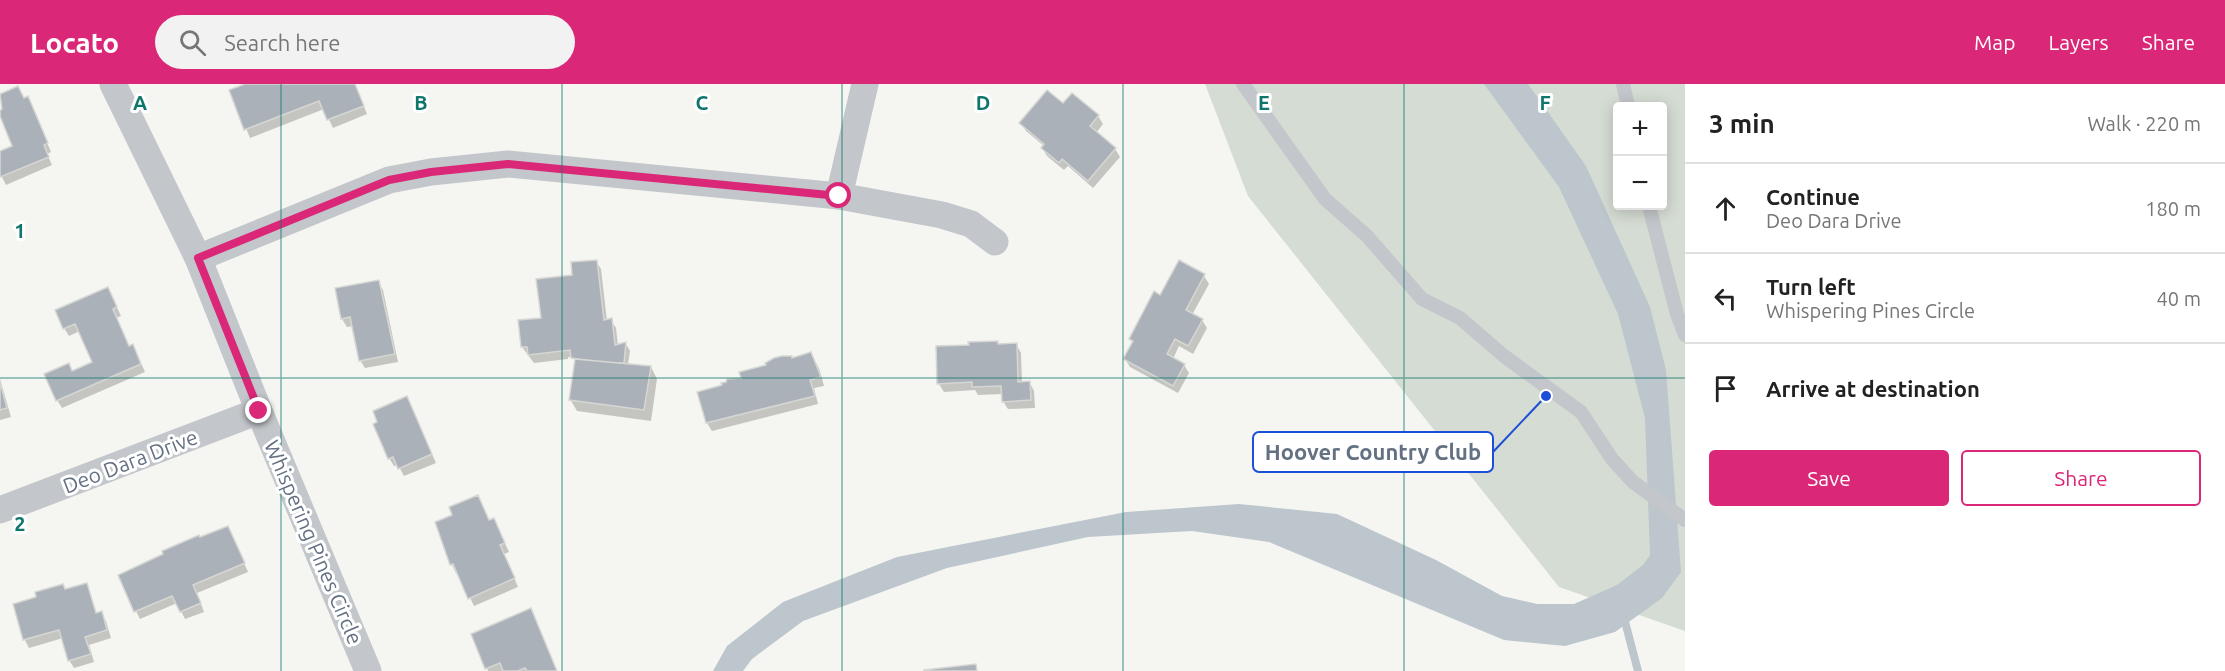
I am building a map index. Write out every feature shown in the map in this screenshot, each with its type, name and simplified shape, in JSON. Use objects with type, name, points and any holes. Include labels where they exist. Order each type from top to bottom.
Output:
[{"type":"street","name":"Whispering Pines Circle","points":[[113,84],[198,258],[259,411],[368,671]]},
{"type":"street","points":[[839,196],[864,84]]},
{"type":"street","points":[[198,258],[389,180],[431,172],[508,164],[839,196],[942,215],[971,224],[995,242]]},
{"type":"street","name":"Deo Dara Drive","points":[[0,510],[259,411]]},
{"type":"lane","points":[[1243,84],[1325,199],[1367,236],[1422,299],[1460,318],[1504,356],[1581,412],[1612,459],[1633,482],[1685,520]]},
{"type":"lane","points":[[1623,84],[1627,102]]},
{"type":"lane","points":[[1650,210],[1671,292],[1685,335]]},
{"type":"shaded area","points":[[1205,84],[1685,84],[1685,631],[1559,587],[1248,196]]},
{"type":"shaded area","points":[[1484,84],[1528,84],[1586,166],[1650,307],[1666,370],[1681,572],[1662,598],[1615,632],[1565,646],[1504,640],[1269,542],[1192,531],[1088,537],[947,568],[803,621],[752,659],[743,671],[713,671],[727,646],[783,602],[897,557],[1126,512],[1239,504],[1337,514],[1436,560],[1502,596],[1537,604],[1574,604],[1617,585],[1643,565],[1650,555],[1645,418],[1618,314],[1559,187]]},
{"type":"building","points":[[245,84],[355,84],[364,106],[327,120],[319,101],[244,130],[229,90]]},
{"type":"building","points":[[18,86],[24,98],[28,96],[48,143],[44,145],[49,157],[0,177],[0,151],[12,146],[0,116],[2,109],[0,94]]},
{"type":"building","points":[[1047,90],[1063,103],[1072,93],[1099,115],[1090,126],[1116,148],[1088,181],[1062,159],[1059,163],[1041,148],[1044,144],[1019,123]]},
{"type":"building","points":[[597,260],[604,320],[612,318],[615,345],[626,342],[624,363],[571,358],[570,350],[528,355],[527,347],[521,347],[518,320],[541,318],[536,279],[572,275],[571,262]]},
{"type":"building","points":[[1179,260],[1205,274],[1186,310],[1203,319],[1188,346],[1175,339],[1167,354],[1185,364],[1173,386],[1123,359],[1133,341],[1129,339],[1154,291],[1160,295]]},
{"type":"building","points":[[379,280],[395,354],[359,361],[350,317],[341,319],[335,288]]},
{"type":"building","points":[[108,287],[117,307],[113,309],[129,346],[133,344],[141,364],[56,401],[44,374],[69,363],[72,371],[92,362],[75,324],[63,329],[55,310]]},
{"type":"building","points":[[998,341],[998,344],[1017,343],[1018,382],[1030,381],[1031,400],[1002,402],[1001,386],[972,387],[972,382],[937,384],[936,346]]},
{"type":"building","points":[[811,352],[821,377],[810,380],[815,396],[706,423],[697,392],[722,385],[721,383],[726,382],[727,379],[741,378],[739,372],[766,365],[765,363],[774,358],[792,356],[792,358]]},
{"type":"building","points":[[575,359],[651,366],[644,410],[569,400]]},
{"type":"building","points":[[0,382],[7,408],[0,410]]},
{"type":"building","points":[[407,396],[432,454],[398,469],[393,457],[388,459],[373,424],[377,422],[373,411]]},
{"type":"building","points":[[478,495],[489,520],[494,518],[505,543],[500,545],[515,578],[468,599],[453,564],[450,565],[435,522],[452,515],[449,507]]},
{"type":"building","points":[[228,526],[245,563],[193,585],[201,603],[180,612],[172,596],[134,612],[118,575],[163,554],[162,551],[199,535],[200,537]]},
{"type":"building","points":[[87,583],[96,613],[102,611],[107,630],[85,637],[91,654],[68,661],[59,630],[23,640],[13,604],[36,597],[35,592],[63,584],[65,589]]},
{"type":"building","points":[[531,608],[557,671],[527,671],[525,668],[518,671],[503,671],[500,663],[485,669],[471,634]]},
{"type":"building","points":[[976,664],[977,671],[924,671],[924,670]]},
{"type":"waterway","points":[[1623,614],[1638,671]]},
{"type":"place","name":"Hoover Country Club","points":[[1546,396]]},
{"type":"route","points":[[259,411],[198,258],[389,180],[431,172],[508,164],[839,196]]}]
